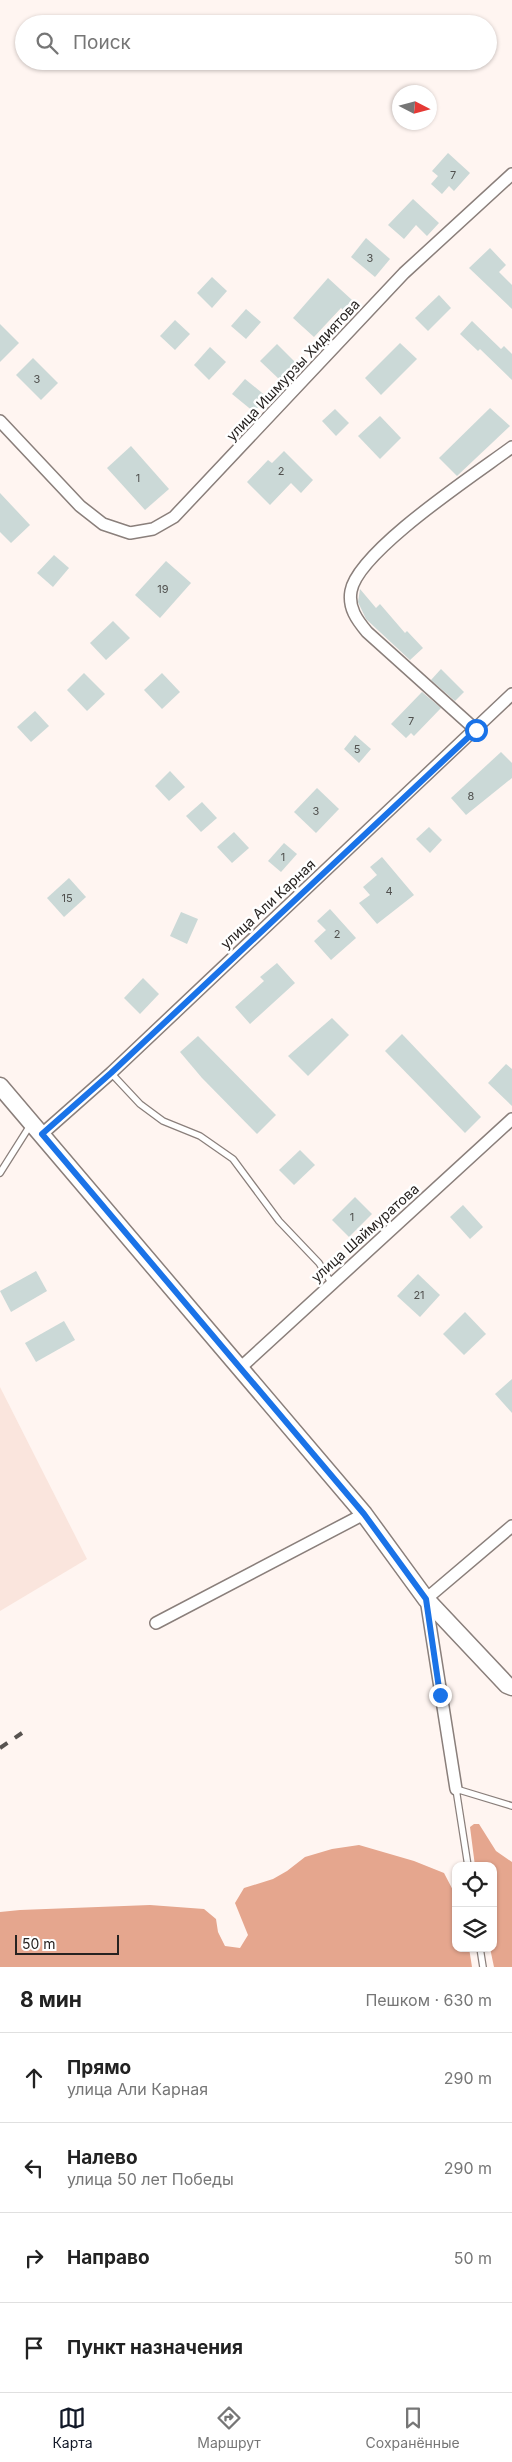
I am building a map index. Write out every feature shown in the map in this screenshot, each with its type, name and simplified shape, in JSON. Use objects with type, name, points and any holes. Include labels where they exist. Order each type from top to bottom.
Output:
[{"type":"street","name":"улица Ишмурзы Хидиятова","points":[[0,421],[80,506],[103,524],[130,533],[153,529],[174,517],[404,273],[512,174]]},
{"type":"street","points":[[476,730],[367,632],[357,619],[350,604],[351,591],[357,575],[370,559],[417,516],[512,446]]},
{"type":"street","name":"улица Али Карная","points":[[37,1128],[111,1073],[512,694]]},
{"type":"street","points":[[0,1086],[364,1514],[426,1599],[507,1685],[512,1687]]},
{"type":"street","name":"улица Шаймуратова","points":[[239,1369],[512,1119]]},
{"type":"street","points":[[156,1623],[364,1514]]},
{"type":"street","points":[[426,1599],[512,1526]]},
{"type":"street","points":[[426,1599],[456,1789]]},
{"type":"lane","points":[[111,1073],[140,1104],[163,1121],[200,1136],[233,1159],[279,1221],[319,1263],[332,1284]]},
{"type":"lane","points":[[0,1173],[37,1128]]},
{"type":"lane","points":[[467,1862],[456,1789],[512,1806]]},
{"type":"lane","points":[[481,1952],[483,1967]]},
{"type":"shaded area","points":[[0,1387],[87,1559],[0,1611]]},
{"type":"shaded area","points":[[474,1824],[479,1824],[496,1851],[512,1862],[512,1967],[494,1967],[491,1952],[497,1952],[497,1862],[474,1862],[470,1827]]},
{"type":"shaded area","points":[[359,1845],[414,1861],[444,1873],[452,1888],[452,1952],[470,1952],[472,1967],[0,1967],[0,1912],[20,1910],[150,1905],[204,1909],[216,1919],[218,1932],[225,1946],[240,1948],[248,1935],[235,1903],[244,1888],[273,1879],[305,1857],[332,1849]]},
{"type":"building","points":[[448,153],[470,173],[454,191],[449,186],[442,194],[431,184],[438,176],[432,171]]},
{"type":"building","points":[[413,199],[439,223],[427,236],[416,225],[404,239],[388,225]]},
{"type":"building","points":[[366,238],[390,259],[375,277],[351,257]]},
{"type":"building","points":[[490,248],[506,265],[499,272],[512,285],[512,309],[469,268]]},
{"type":"building","points":[[212,277],[227,291],[212,308],[197,293]]},
{"type":"building","points":[[328,278],[352,300],[343,310],[341,308],[314,337],[293,318]]},
{"type":"building","points":[[439,295],[451,308],[428,331],[415,318]]},
{"type":"building","points":[[246,309],[261,322],[246,339],[231,326]]},
{"type":"building","points":[[175,320],[190,334],[175,350],[160,336]]},
{"type":"building","points":[[472,321],[501,349],[504,346],[512,354],[512,380],[480,349],[478,351],[460,334]]},
{"type":"building","points":[[0,324],[19,343],[0,362]]},
{"type":"building","points":[[400,343],[417,359],[381,395],[365,378]]},
{"type":"building","points":[[277,344],[297,364],[280,380],[260,361]]},
{"type":"building","points":[[210,347],[226,362],[209,380],[194,365]]},
{"type":"building","points":[[33,358],[58,383],[41,400],[16,375]]},
{"type":"building","points":[[245,379],[267,397],[254,412],[232,394]]},
{"type":"building","points":[[490,408],[510,426],[457,476],[439,458]]},
{"type":"building","points":[[335,409],[349,423],[336,436],[322,421]]},
{"type":"building","points":[[380,416],[401,438],[380,459],[358,436]]},
{"type":"building","points":[[131,446],[169,489],[145,510],[107,468]]},
{"type":"building","points":[[284,451],[313,480],[301,493],[291,483],[270,505],[247,482],[268,460],[272,463]]},
{"type":"building","points":[[0,493],[30,525],[11,543],[0,532]]},
{"type":"building","points":[[54,555],[69,568],[53,587],[37,573]]},
{"type":"building","points":[[166,561],[191,583],[160,618],[135,595]]},
{"type":"building","points":[[360,589],[376,608],[380,604],[405,633],[407,631],[423,648],[410,660],[366,619],[358,602]]},
{"type":"building","points":[[113,621],[130,638],[106,660],[90,643]]},
{"type":"building","points":[[441,669],[464,692],[455,701],[431,680]]},
{"type":"building","points":[[84,673],[105,694],[87,711],[67,690]]},
{"type":"building","points":[[162,673],[180,692],[162,709],[144,690]]},
{"type":"building","points":[[422,692],[441,708],[414,736],[411,733],[406,738],[391,724]]},
{"type":"building","points":[[35,711],[49,726],[31,742],[17,727]]},
{"type":"building","points":[[355,735],[371,749],[359,763],[344,749]]},
{"type":"building","points":[[501,752],[512,763],[512,778],[466,815],[451,798]]},
{"type":"building","points":[[170,771],[185,787],[169,801],[155,786]]},
{"type":"building","points":[[317,788],[339,809],[316,833],[294,812]]},
{"type":"building","points":[[202,802],[217,818],[201,832],[186,816]]},
{"type":"building","points":[[429,827],[442,840],[430,853],[416,839]]},
{"type":"building","points":[[234,832],[249,848],[232,863],[217,847]]},
{"type":"building","points":[[284,843],[297,854],[281,872],[268,861]]},
{"type":"building","points":[[382,857],[414,895],[377,924],[359,903],[370,895],[363,887],[377,875],[370,867]]},
{"type":"building","points":[[69,878],[86,897],[64,917],[47,898]]},
{"type":"building","points":[[330,909],[356,938],[331,960],[314,941],[326,930],[317,921]]},
{"type":"building","points":[[181,912],[198,919],[187,944],[170,936]]},
{"type":"building","points":[[277,963],[295,983],[250,1024],[235,1007],[264,981],[260,977]]},
{"type":"building","points":[[143,978],[159,994],[140,1014],[124,998]]},
{"type":"building","points":[[332,1018],[349,1035],[308,1076],[288,1056]]},
{"type":"building","points":[[402,1034],[481,1117],[465,1133],[385,1051]]},
{"type":"building","points":[[198,1036],[276,1115],[257,1134],[202,1078],[180,1052]]},
{"type":"building","points":[[506,1064],[512,1069],[512,1106],[488,1083]]},
{"type":"building","points":[[300,1150],[315,1165],[294,1185],[279,1170]]},
{"type":"building","points":[[355,1197],[372,1214],[349,1237],[332,1220]]},
{"type":"building","points":[[463,1205],[483,1227],[470,1239],[450,1217]]},
{"type":"building","points":[[36,1271],[47,1291],[11,1312],[0,1291]]},
{"type":"building","points":[[418,1274],[440,1295],[420,1317],[397,1296]]},
{"type":"building","points":[[465,1312],[486,1334],[464,1355],[443,1334]]},
{"type":"building","points":[[64,1321],[75,1340],[36,1362],[25,1343]]},
{"type":"building","points":[[512,1379],[512,1413],[495,1394]]},
{"type":"railway","points":[[0,1748],[22,1733]]},
{"type":"route","points":[[440,1695],[426,1599],[364,1514],[239,1369],[42,1134],[111,1073],[476,730]]}]
